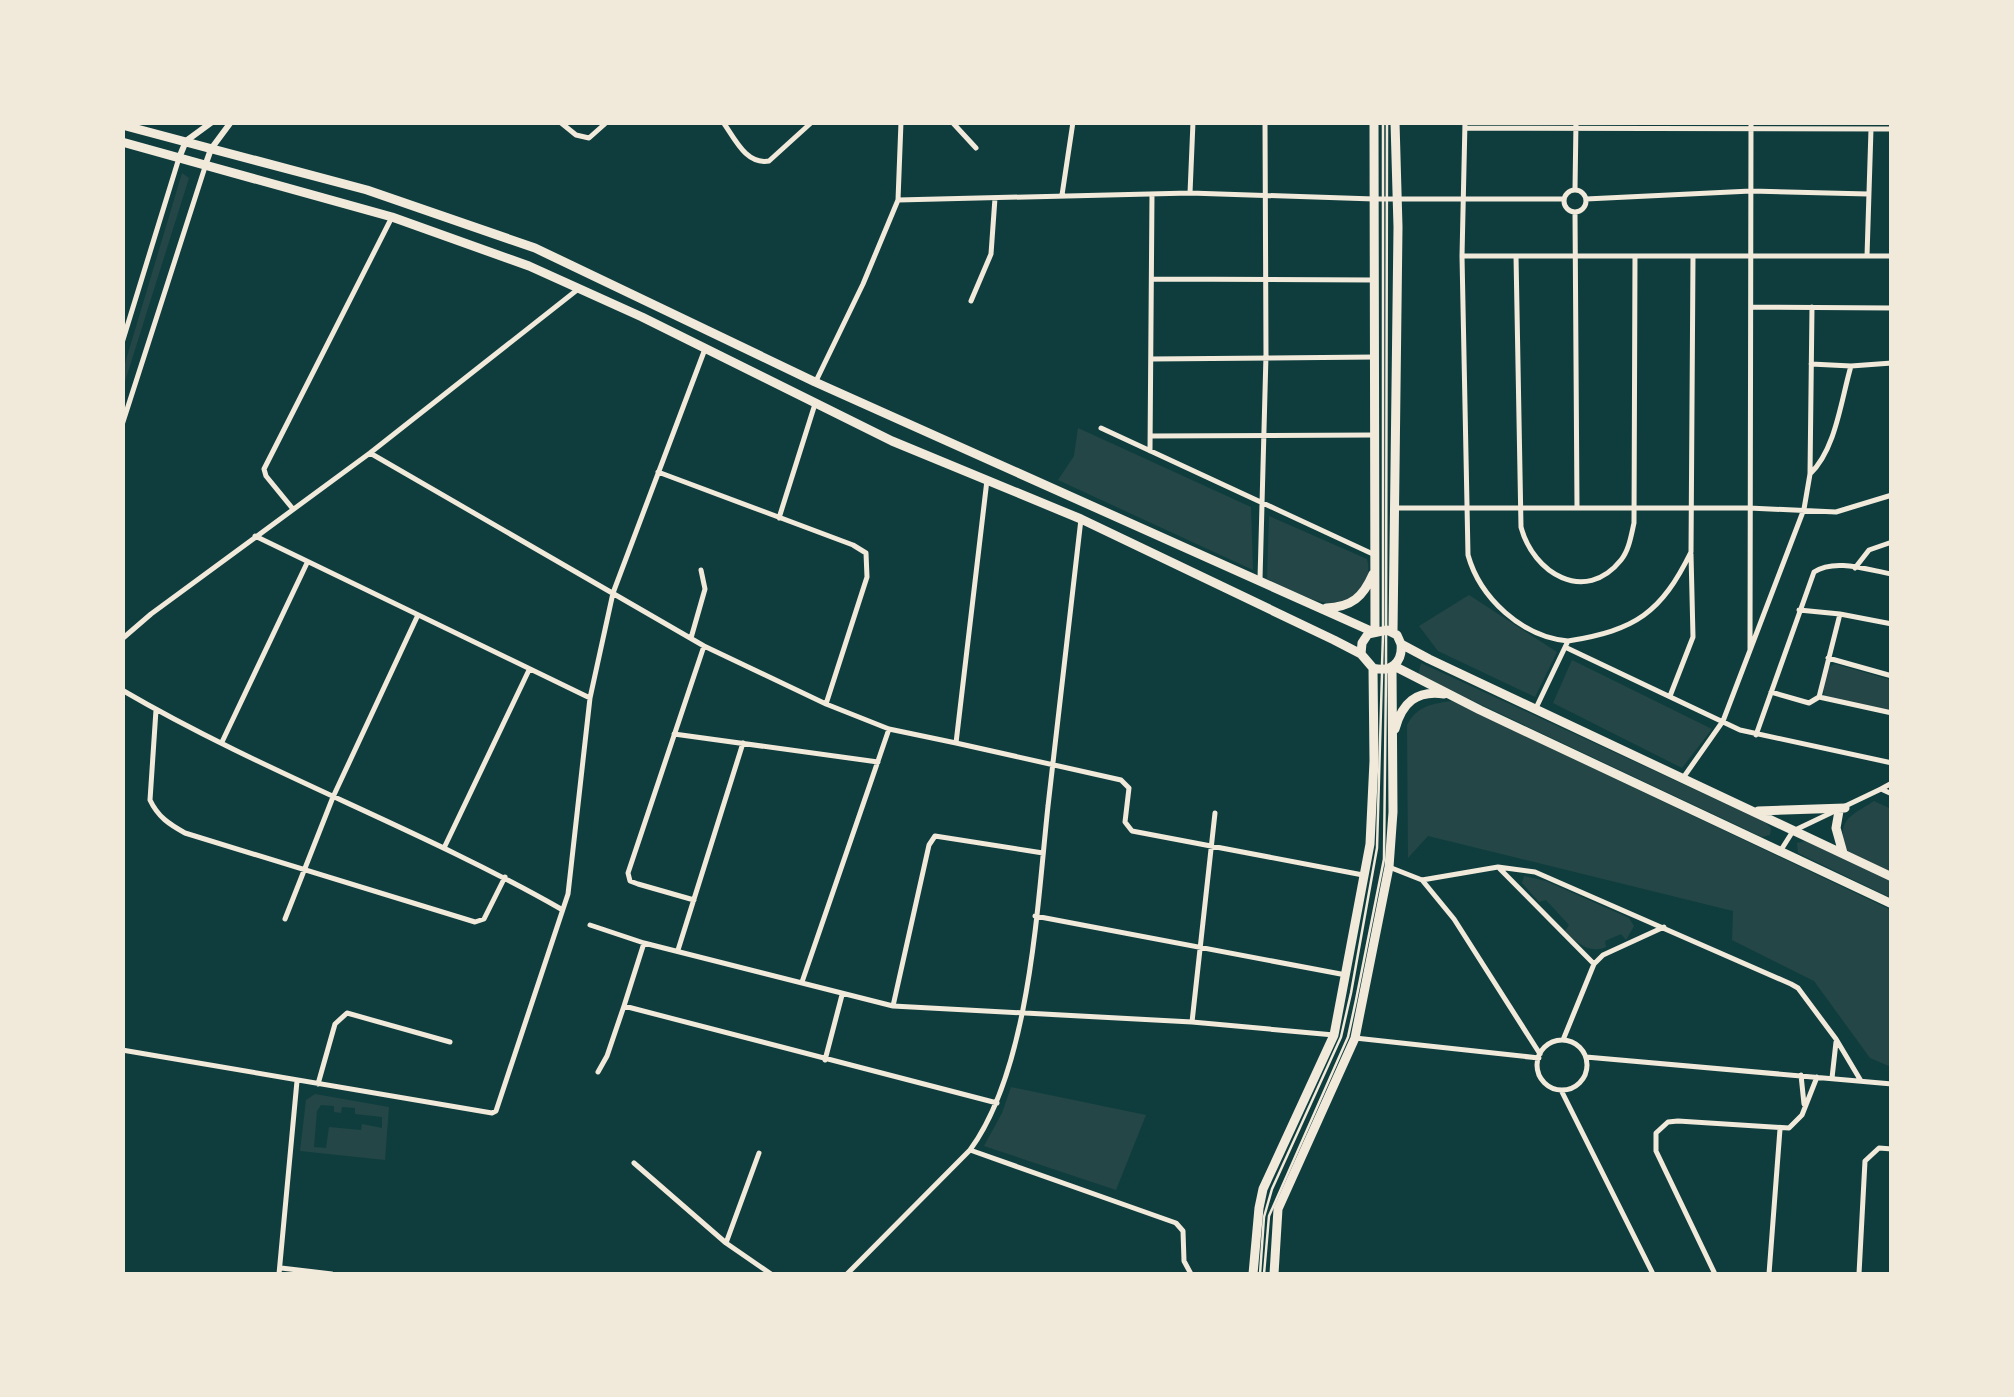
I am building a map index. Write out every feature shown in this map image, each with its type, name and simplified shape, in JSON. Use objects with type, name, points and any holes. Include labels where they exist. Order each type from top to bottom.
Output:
[{"type":"main road","points":[[1374,122],[1386,199],[1394,508],[1382,630]]},
{"type":"main road","points":[[1382,630],[1374,571],[1374,280],[1395,122]]},
{"type":"main road","points":[[122,125],[411,203],[535,248],[815,382],[1260,582],[1382,630],[1401,644],[1892,878]]},
{"type":"main road","points":[[122,142],[392,217],[515,260],[815,404],[1080,518],[1386,668],[1892,904]]},
{"type":"main road","points":[[1322,609],[1353,603],[1363,594],[1374,571]]},
{"type":"main road","points":[[1362,654],[1362,643],[1382,630]]},
{"type":"main road","points":[[1259,1274],[1258,1208],[1334,1035],[1366,875],[1386,668],[1401,656],[1401,644]]},
{"type":"main road","points":[[1274,1274],[1278,1209],[1355,1038],[1389,868],[1392,742],[1386,668]]},
{"type":"main road","points":[[1392,742],[1399,713],[1412,698],[1432,693],[1452,696]]},
{"type":"main road","points":[[1752,810],[1842,810],[1836,828],[1843,854]]},
{"type":"street","points":[[122,343],[179,158],[186,141],[212,122]]},
{"type":"street","points":[[122,425],[205,167],[212,148],[231,122]]},
{"type":"street","points":[[560,122],[589,138],[607,122]]},
{"type":"street","points":[[723,122],[751,159],[763,162],[769,161],[812,122]]},
{"type":"street","points":[[815,382],[863,284],[898,200],[901,122]]},
{"type":"street","points":[[952,122],[976,148]]},
{"type":"street","points":[[1062,195],[1072,122]]},
{"type":"street","points":[[1190,193],[1193,122]]},
{"type":"street","points":[[1260,582],[1266,356],[1265,122]]},
{"type":"street","points":[[1892,129],[1464,125],[1462,256],[1464,508],[1471,567],[1488,595],[1520,623],[1547,638],[1756,735],[1892,763]]},
{"type":"street","points":[[1576,126],[1576,190],[1586,199],[1751,191],[1868,194]]},
{"type":"street","points":[[1750,650],[1751,126]]},
{"type":"street","points":[[1867,256],[1870,129]]},
{"type":"street","points":[[1564,199],[1576,190]]},
{"type":"street","points":[[898,200],[1152,193],[1564,199]]},
{"type":"street","points":[[1150,452],[1152,193]]},
{"type":"street","points":[[971,301],[991,254],[995,197]]},
{"type":"street","points":[[1564,199],[1567,208],[1575,212]]},
{"type":"street","points":[[1575,212],[1584,208],[1586,199]]},
{"type":"street","points":[[1575,212],[1576,508]]},
{"type":"street","points":[[294,510],[264,469],[392,217]]},
{"type":"street","points":[[1462,256],[1892,256]]},
{"type":"street","points":[[1516,256],[1520,507],[1524,537],[1531,554],[1548,572],[1572,582],[1600,576],[1621,560],[1630,543],[1634,508],[1634,256]]},
{"type":"street","points":[[1670,696],[1693,637],[1693,256]]},
{"type":"street","points":[[1153,280],[1374,280]]},
{"type":"street","points":[[122,639],[370,453],[579,288]]},
{"type":"street","points":[[1752,307],[1892,308]]},
{"type":"street","points":[[1683,778],[1723,721],[1804,509],[1810,474],[1812,307]]},
{"type":"street","points":[[122,1050],[482,1112],[496,1111],[568,894],[590,698],[612,594],[705,349]]},
{"type":"street","points":[[1151,359],[1375,357]]},
{"type":"street","points":[[1811,364],[1892,363]]},
{"type":"street","points":[[1810,474],[1819,466],[1828,446],[1851,366]]},
{"type":"street","points":[[779,518],[815,404]]},
{"type":"street","points":[[1101,428],[1375,555]]},
{"type":"street","points":[[1151,436],[1376,435]]},
{"type":"street","points":[[370,453],[704,646],[826,704],[888,729],[1124,782],[1128,788],[1126,822],[1132,831],[1366,875]]},
{"type":"street","points":[[658,472],[866,553],[867,577],[826,704]]},
{"type":"street","points":[[956,743],[986,480]]},
{"type":"street","points":[[1394,508],[1748,508],[1836,512],[1892,495]]},
{"type":"street","points":[[847,1274],[970,1150],[998,1104],[1021,1013],[1036,916],[1080,518]]},
{"type":"street","points":[[255,536],[590,698]]},
{"type":"street","points":[[1855,568],[1869,550],[1892,542]]},
{"type":"street","points":[[1536,708],[1567,644],[1620,628],[1648,613],[1673,587],[1691,552]]},
{"type":"street","points":[[222,742],[306,563]]},
{"type":"street","points":[[1756,735],[1814,572],[1823,566],[1892,574]]},
{"type":"street","points":[[690,638],[705,589],[700,570]]},
{"type":"street","points":[[1799,610],[1892,624]]},
{"type":"street","points":[[1819,697],[1840,614]]},
{"type":"street","points":[[285,919],[332,798],[417,617]]},
{"type":"street","points":[[694,900],[630,881],[628,873],[704,646]]},
{"type":"street","points":[[1828,658],[1892,676]]},
{"type":"street","points":[[444,848],[530,669]]},
{"type":"street","points":[[122,690],[332,798],[505,877],[561,909]]},
{"type":"street","points":[[1770,692],[1809,703],[1819,697],[1892,713]]},
{"type":"street","points":[[156,710],[150,800],[167,823],[185,832],[480,922],[505,877]]},
{"type":"street","points":[[802,983],[888,729]]},
{"type":"street","points":[[674,734],[878,762]]},
{"type":"street","points":[[678,950],[743,743]]},
{"type":"street","points":[[1782,850],[1794,830],[1892,783]]},
{"type":"street","points":[[1880,789],[1892,794]]},
{"type":"street","points":[[1192,1022],[1214,813]]},
{"type":"street","points":[[893,1006],[929,845],[935,836],[1043,853]]},
{"type":"street","points":[[1389,868],[1422,880],[1498,867],[1547,876],[1798,988],[1861,1081]]},
{"type":"street","points":[[1498,867],[1594,964]]},
{"type":"street","points":[[1422,880],[1454,919],[1539,1056],[1541,1078],[1561,1090],[1582,1080],[1587,1066],[1579,1046],[1563,1040],[1551,1043],[1539,1056]]},
{"type":"street","points":[[1036,916],[1346,976]]},
{"type":"street","points":[[590,925],[644,943],[893,1006],[1192,1022],[1334,1035]]},
{"type":"street","points":[[1563,1040],[1594,964],[1664,928]]},
{"type":"street","points":[[598,1072],[607,1056],[644,943]]},
{"type":"street","points":[[826,1060],[842,994]]},
{"type":"street","points":[[624,1006],[998,1104]]},
{"type":"street","points":[[318,1084],[335,1024],[347,1014],[450,1042]]},
{"type":"street","points":[[1355,1038],[1539,1056]]},
{"type":"street","points":[[1832,1078],[1836,1039]]},
{"type":"street","points":[[1586,1058],[1892,1084]]},
{"type":"street","points":[[1801,1075],[1804,1107]]},
{"type":"street","points":[[1715,1274],[1656,1151],[1656,1133],[1668,1122],[1780,1129],[1794,1125],[1818,1077]]},
{"type":"street","points":[[297,1081],[280,1271],[332,1274]]},
{"type":"street","points":[[1561,1090],[1653,1274]]},
{"type":"street","points":[[1769,1274],[1780,1129]]},
{"type":"street","points":[[1858,1274],[1865,1161],[1879,1148],[1892,1148]]},
{"type":"street","points":[[970,1150],[1176,1224],[1183,1231],[1184,1261],[1191,1274]]},
{"type":"street","points":[[726,1242],[760,1153]]},
{"type":"street","points":[[634,1163],[726,1242],[771,1274]]},
{"type":"lane","points":[[1259,1274],[1269,1216],[1348,1036],[1384,859],[1385,122]]},
{"type":"lane","points":[[1259,1274],[1264,1217],[1272,1189],[1341,1037],[1351,993],[1378,848],[1386,668]]},
{"type":"shaded area","points":[[182,173],[189,178],[123,388],[123,370]]},
{"type":"shaded area","points":[[1078,428],[1251,507],[1253,570],[1058,480],[1074,456]]},
{"type":"shaded area","points":[[1269,516],[1367,559],[1368,575],[1362,590],[1353,599],[1330,603],[1303,596],[1267,579]]},
{"type":"shaded area","points":[[1469,595],[1557,652],[1535,697],[1438,651],[1419,626]]},
{"type":"shaded area","points":[[1572,660],[1712,729],[1682,768],[1553,703]]},
{"type":"shaded area","points":[[1421,663],[1765,822],[1771,828],[1770,835],[1762,837],[1418,675]]},
{"type":"shaded area","points":[[1835,664],[1891,680],[1891,711],[1825,697],[1828,668]]},
{"type":"shaded area","points":[[1452,701],[1891,910],[1891,1067],[1870,1058],[1814,981],[1732,940],[1733,911],[1428,836],[1408,858],[1407,725],[1421,709]]},
{"type":"shaded area","points":[[1874,801],[1891,809],[1891,872],[1845,852],[1844,825]]},
{"type":"shaded area","points":[[1805,841],[1891,881],[1891,898],[1798,853],[1797,843]]},
{"type":"shaded area","points":[[1524,876],[1546,881],[1629,918],[1634,926],[1626,940],[1621,934],[1605,941],[1606,947],[1584,946],[1565,931],[1569,925],[1546,900],[1539,902],[1522,883]]},
{"type":"shaded area","points":[[1011,1087],[1146,1115],[1116,1190],[984,1146]]},
{"type":"shaded area","points":[[315,1094],[389,1107],[385,1160],[300,1151],[306,1100]],"holes":[[[321,1105],[334,1106],[334,1112],[341,1113],[342,1107],[355,1108],[355,1114],[382,1117],[382,1128],[362,1124],[361,1130],[329,1127],[326,1148],[314,1147],[317,1111]]]}]
